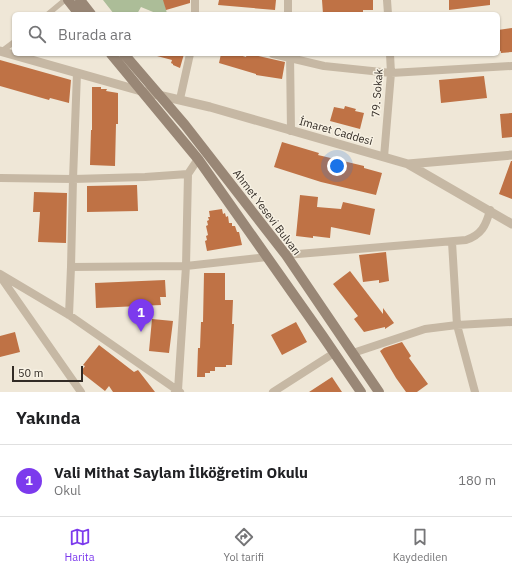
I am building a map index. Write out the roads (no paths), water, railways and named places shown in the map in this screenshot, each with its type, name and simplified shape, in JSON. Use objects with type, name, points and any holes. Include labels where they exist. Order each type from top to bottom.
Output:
[{"type":"main road","points":[[66,0],[77,12]]},
{"type":"main road","points":[[80,0],[89,12]]},
{"type":"main road","points":[[114,56],[198,159],[361,392]]},
{"type":"main road","name":"Ahmet Yesevi Bulvarı","points":[[126,56],[185,125],[286,255],[380,392]]},
{"type":"street","points":[[51,12],[66,0]]},
{"type":"street","points":[[195,0],[195,12]]},
{"type":"street","points":[[288,0],[288,12]]},
{"type":"street","points":[[387,0],[388,12]]},
{"type":"street","points":[[1,51],[12,43]]},
{"type":"street","name":"İmaret Caddesi","points":[[1,51],[12,54]]},
{"type":"street","name":"İmaret Caddesi","points":[[18,56],[141,91],[180,99],[408,164],[512,224]]},
{"type":"street","points":[[180,99],[190,56]]},
{"type":"street","points":[[291,131],[290,56],[324,66],[391,73],[512,66]]},
{"type":"street","name":"79. Sokak","points":[[384,157],[391,73],[390,56]]},
{"type":"street","points":[[69,315],[72,179],[78,73]]},
{"type":"street","points":[[408,164],[512,155]]},
{"type":"street","points":[[178,391],[186,266],[188,174],[198,159]]},
{"type":"street","points":[[0,178],[72,179],[188,174]]},
{"type":"street","points":[[286,255],[466,240],[475,237],[482,230],[490,210]]},
{"type":"street","points":[[452,242],[457,325],[475,392]]},
{"type":"street","points":[[71,267],[186,266],[267,257]]},
{"type":"street","points":[[0,275],[69,315],[178,391]]},
{"type":"street","points":[[0,275],[81,392]]},
{"type":"street","points":[[353,353],[425,330],[457,325],[512,322]]},
{"type":"street","points":[[273,392],[334,353]]},
{"type":"place","name":"Vali Mithat Saylam İlköğretim Okulu","points":[[141,332]]}]
